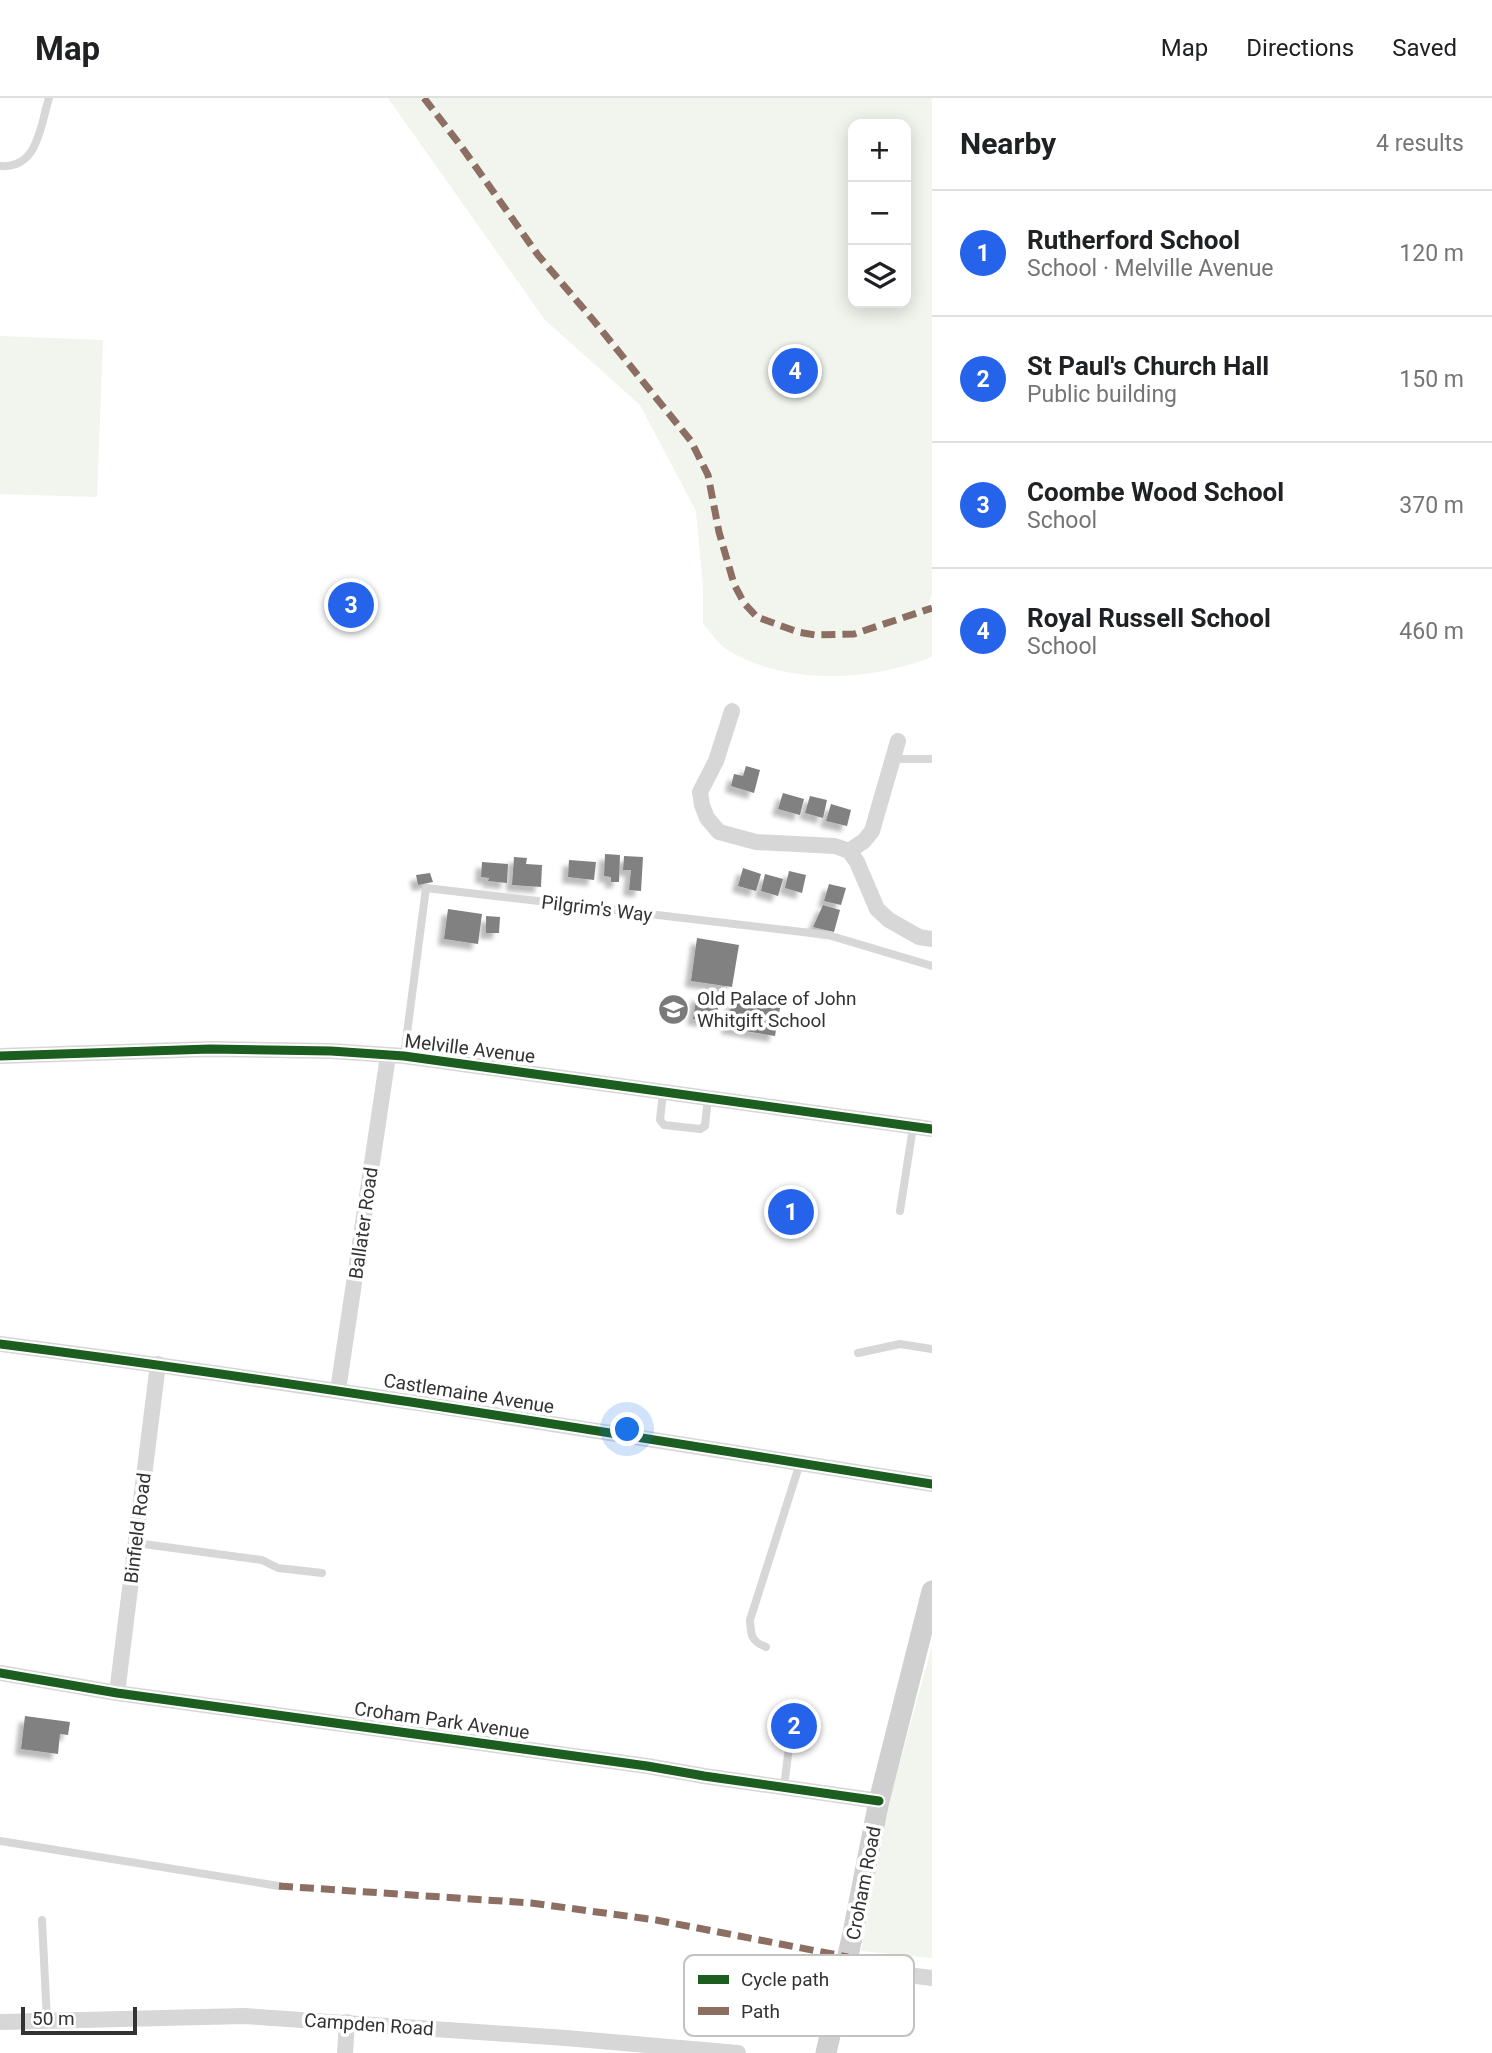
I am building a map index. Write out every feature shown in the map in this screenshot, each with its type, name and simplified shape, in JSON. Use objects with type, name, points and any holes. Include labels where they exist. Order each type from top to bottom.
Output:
[{"type":"street","points":[[732,711],[716,761],[700,792],[707,818],[719,832],[756,842],[835,846],[849,851],[858,862],[877,909],[889,920],[919,936],[932,939]]},
{"type":"street","points":[[849,851],[864,841],[872,831],[898,741]]},
{"type":"street","name":"Melville Avenue","points":[[0,1056],[210,1049],[331,1051],[396,1056],[932,1129]]},
{"type":"street","name":"Ballater Road","points":[[338,1391],[396,1056]]},
{"type":"street","name":"Castlemaine Avenue","points":[[0,1344],[338,1391],[932,1484]]},
{"type":"street","name":"Binfield Road","points":[[117,1693],[158,1364]]},
{"type":"street","name":"Croham Road","points":[[848,1955],[879,1801],[932,1591]]},
{"type":"street","name":"Croham Park Avenue","points":[[0,1673],[117,1693],[633,1764],[879,1801]]},
{"type":"street","points":[[914,1976],[932,1978]]},
{"type":"street","name":"Campden Road","points":[[0,2022],[244,2016],[566,2038],[738,2053]]},
{"type":"street","points":[[345,2053],[347,2022]]},
{"type":"lane","points":[[0,166],[13,167],[23,162],[33,151],[49,98]]},
{"type":"lane","points":[[893,759],[932,759]]},
{"type":"lane","name":"Pilgrim's Way","points":[[396,1056],[426,888],[828,935],[932,966]]},
{"type":"lane","points":[[663,1092],[660,1120],[664,1125],[703,1128],[708,1098]]},
{"type":"lane","points":[[900,1212],[912,1126]]},
{"type":"lane","points":[[858,1353],[900,1344],[932,1349]]},
{"type":"lane","points":[[766,1647],[757,1643],[751,1634],[750,1620],[800,1463]]},
{"type":"lane","points":[[135,1543],[262,1560],[278,1568],[323,1573]]},
{"type":"lane","points":[[784,1787],[789,1747]]},
{"type":"lane","points":[[0,1841],[279,1885]]},
{"type":"lane","points":[[42,1920],[47,2021]]},
{"type":"shaded area","points":[[388,98],[932,98],[932,594],[928,605],[932,605],[932,657],[908,665],[856,675],[803,675],[752,662],[722,646],[703,624],[703,587],[696,511],[640,405],[545,320]]},
{"type":"shaded area","points":[[0,336],[103,340],[97,497],[0,494]]},
{"type":"shaded area","points":[[932,1646],[932,1958],[861,1951],[892,1791]]},
{"type":"building","points":[[746,766],[760,770],[754,793],[731,786],[734,774],[743,776]]},
{"type":"building","points":[[783,793],[804,799],[800,815],[778,809]]},
{"type":"building","points":[[810,796],[827,800],[823,818],[805,813]]},
{"type":"building","points":[[831,804],[851,810],[847,826],[826,821]]},
{"type":"building","points":[[605,854],[620,855],[619,882],[611,882],[611,877],[604,876]]},
{"type":"building","points":[[624,856],[643,857],[641,891],[629,890],[631,870],[623,870]]},
{"type":"building","points":[[514,857],[527,858],[526,864],[542,865],[541,887],[512,885]]},
{"type":"building","points":[[569,860],[596,862],[594,880],[568,877]]},
{"type":"building","points":[[482,862],[508,864],[507,883],[488,881],[489,878],[481,877]]},
{"type":"building","points":[[743,868],[761,874],[756,891],[738,886]]},
{"type":"building","points":[[789,871],[806,875],[802,893],[785,888]]},
{"type":"building","points":[[430,873],[433,882],[418,885],[416,875]]},
{"type":"building","points":[[765,874],[783,879],[778,896],[761,891]]},
{"type":"building","points":[[829,884],[846,888],[841,905],[824,901]]},
{"type":"building","points":[[823,905],[840,910],[834,932],[813,927]]},
{"type":"building","points":[[448,909],[482,914],[478,944],[444,939]]},
{"type":"building","points":[[486,916],[500,917],[499,933],[486,933]]},
{"type":"building","points":[[697,938],[739,945],[732,987],[691,981]]},
{"type":"building","points":[[697,995],[720,998],[716,1022],[693,1019]]},
{"type":"building","points":[[732,1001],[780,1008],[775,1036],[727,1028]]},
{"type":"building","points":[[25,1716],[70,1722],[68,1735],[60,1734],[58,1754],[21,1749]]},
{"type":"marked path","points":[[424,98],[538,255],[691,441],[708,475],[719,532],[734,584],[744,603],[757,617],[798,632],[815,635],[854,634],[932,608]]},
{"type":"marked path","points":[[279,1886],[531,1903],[656,1920],[838,1955]]},
{"type":"cycle path","points":[[0,1056],[210,1049],[331,1051],[404,1056],[932,1129]]},
{"type":"cycle path","points":[[0,1344],[350,1393],[932,1484]]},
{"type":"cycle path","points":[[0,1673],[117,1693],[879,1801]]},
{"type":"place","name":"Royal Russell School","points":[[795,371]]},
{"type":"place","name":"Coombe Wood School","points":[[351,605]]},
{"type":"place","name":"Old Palace of John Whitgift School","points":[[674,1009]]},
{"type":"place","name":"Rutherford School","points":[[791,1212]]},
{"type":"place","name":"St Paul's Church Hall","points":[[794,1726]]}]
